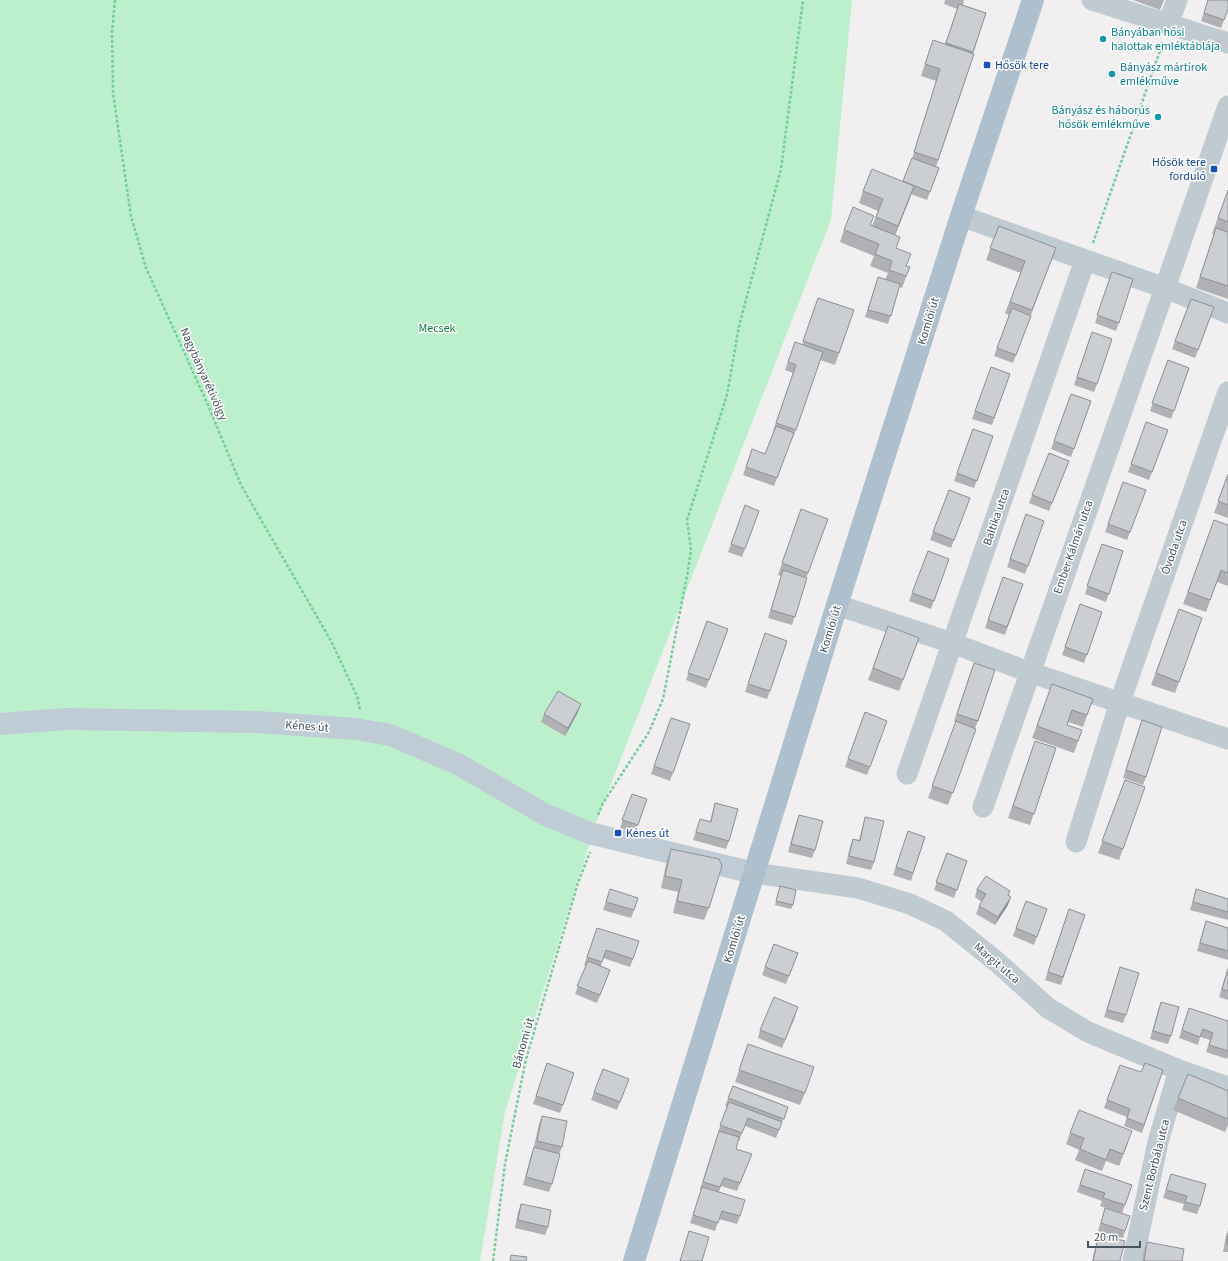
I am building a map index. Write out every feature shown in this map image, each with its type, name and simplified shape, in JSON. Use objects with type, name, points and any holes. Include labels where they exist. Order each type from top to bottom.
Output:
[{"type":"main road","name":"Komlói út","points":[[634,1261],[754,873],[961,216],[1033,0]]},
{"type":"street","points":[[1092,0],[1228,43]]},
{"type":"street","points":[[1168,24],[1177,0]]},
{"type":"street","points":[[1165,288],[1228,106]]},
{"type":"street","points":[[961,216],[1165,288],[1228,313]]},
{"type":"street","name":"Baltika utca","points":[[907,774],[1085,260]]},
{"type":"street","name":"Ember Kálmán utca","points":[[983,807],[1029,672],[1165,288]]},
{"type":"street","name":"Óvoda utca","points":[[1076,842],[1120,702],[1228,392]]},
{"type":"street","points":[[838,605],[952,643],[1029,672],[1228,739]]},
{"type":"street","name":"Kénes út","points":[[0,724],[74,719],[258,722],[364,730],[390,735],[458,764],[544,814],[593,834],[652,847],[754,873]]},
{"type":"street","name":"Margit utca","points":[[754,873],[858,888],[910,904],[946,921],[997,962],[1048,1008],[1088,1032],[1179,1070],[1228,1087]]},
{"type":"street","name":"Szent Borbála utca","points":[[1133,1261],[1158,1142],[1179,1070]]},
{"type":"path","name":"Nagybányarétivölgy","points":[[115,0],[112,32],[113,93],[131,216],[146,268],[208,405],[241,485],[331,641],[357,696],[364,730]]},
{"type":"path","name":"Bánomi út","points":[[493,1261],[504,1164],[526,1059],[578,883],[603,803],[649,732],[663,699],[691,550],[687,520],[726,395],[739,326],[781,169],[803,0]]},
{"type":"path","points":[[1085,260],[1103,217],[1168,24]]},
{"type":"green space","name":"Mecsek","points":[[0,0],[852,0],[831,220],[597,820],[505,1112],[480,1261],[0,1261]]},
{"type":"building","points":[[1208,0],[1228,0],[1228,9],[1224,20],[1204,13]]},
{"type":"building","points":[[959,4],[986,13],[973,52],[946,43]]},
{"type":"building","points":[[933,40],[974,54],[938,160],[914,152],[940,69],[925,64]]},
{"type":"building","points":[[912,158],[939,168],[930,192],[903,181]]},
{"type":"building","points":[[872,169],[914,186],[898,226],[876,217],[883,199],[863,191]]},
{"type":"building","points":[[1228,190],[1228,222],[1218,218]]},
{"type":"building","points":[[853,207],[874,216],[870,225],[900,237],[896,248],[911,254],[906,266],[910,267],[906,276],[889,270],[892,261],[875,254],[879,244],[844,230]]},
{"type":"building","points":[[999,226],[1056,248],[1032,310],[1010,302],[1025,261],[990,248]]},
{"type":"building","points":[[1216,228],[1228,232],[1228,286],[1200,277]]},
{"type":"building","points":[[1112,272],[1133,279],[1119,323],[1097,315]]},
{"type":"building","points":[[878,277],[900,284],[891,316],[868,310]]},
{"type":"building","points":[[818,298],[854,310],[839,353],[803,341]]},
{"type":"building","points":[[1191,299],[1214,307],[1198,350],[1175,341]]},
{"type":"building","points":[[1012,308],[1031,316],[1016,355],[997,348]]},
{"type":"building","points":[[1092,332],[1112,339],[1097,384],[1077,377]]},
{"type":"building","points":[[795,342],[823,352],[796,430],[776,423],[796,365],[788,362]]},
{"type":"building","points":[[1168,360],[1189,368],[1174,411],[1152,403]]},
{"type":"building","points":[[991,367],[1010,374],[994,418],[975,411]]},
{"type":"building","points":[[1071,394],[1091,401],[1074,449],[1054,441]]},
{"type":"building","points":[[1146,422],[1168,430],[1152,472],[1131,464]]},
{"type":"building","points":[[776,426],[794,433],[777,478],[746,467],[752,449],[765,454]]},
{"type":"building","points":[[973,429],[993,436],[977,481],[957,473]]},
{"type":"building","points":[[1049,453],[1069,461],[1052,503],[1032,495]]},
{"type":"building","points":[[1228,474],[1228,505],[1218,501]]},
{"type":"building","points":[[1123,482],[1146,490],[1130,532],[1108,524]]},
{"type":"building","points":[[949,490],[970,498],[954,540],[933,532]]},
{"type":"building","points":[[745,505],[759,511],[745,549],[731,544]]},
{"type":"building","points":[[801,509],[828,519],[808,573],[782,563]]},
{"type":"building","points":[[1026,514],[1044,521],[1028,566],[1010,559]]},
{"type":"building","points":[[1214,520],[1228,525],[1228,573],[1221,570],[1210,600],[1188,592]]},
{"type":"building","points":[[1102,544],[1123,551],[1109,594],[1087,586]]},
{"type":"building","points":[[928,551],[949,559],[934,601],[912,593]]},
{"type":"building","points":[[783,570],[807,578],[795,617],[771,610]]},
{"type":"building","points":[[1003,577],[1023,584],[1007,627],[988,620]]},
{"type":"building","points":[[1080,604],[1102,612],[1087,655],[1065,647]]},
{"type":"building","points":[[1179,609],[1202,618],[1179,682],[1156,673]]},
{"type":"building","points":[[707,621],[728,629],[709,680],[688,673]]},
{"type":"building","points":[[888,626],[919,638],[903,680],[873,668]]},
{"type":"building","points":[[765,633],[787,641],[770,691],[748,684]]},
{"type":"building","points":[[974,663],[995,670],[978,721],[957,714]]},
{"type":"building","points":[[1052,684],[1093,699],[1087,715],[1072,710],[1067,725],[1082,730],[1078,741],[1037,726]]},
{"type":"building","points":[[558,691],[581,704],[568,728],[544,714]]},
{"type":"building","points":[[865,712],[887,721],[870,767],[848,759]]},
{"type":"building","points":[[671,718],[690,724],[673,773],[654,766]]},
{"type":"building","points":[[1142,720],[1162,727],[1146,777],[1126,770]]},
{"type":"building","points":[[956,721],[976,729],[953,793],[932,786]]},
{"type":"building","points":[[1035,741],[1056,748],[1034,814],[1013,806]]},
{"type":"building","points":[[1125,780],[1145,787],[1123,849],[1102,841]]},
{"type":"building","points":[[632,794],[647,799],[638,825],[622,820]]},
{"type":"building","points":[[715,803],[738,809],[729,841],[696,832],[700,819],[711,822]]},
{"type":"building","points":[[799,815],[823,821],[815,850],[791,844]]},
{"type":"building","points":[[865,817],[884,821],[874,862],[849,856],[853,839],[860,841]]},
{"type":"building","points":[[908,831],[925,837],[913,873],[896,867]]},
{"type":"building","points":[[671,849],[719,859],[722,866],[709,908],[677,901],[682,880],[665,876]]},
{"type":"building","points":[[947,853],[967,861],[957,890],[936,882]]},
{"type":"building","points":[[986,876],[1010,891],[1008,895],[1011,897],[998,917],[979,906],[986,894],[977,889]]},
{"type":"building","points":[[780,886],[796,890],[793,905],[776,901]]},
{"type":"building","points":[[610,889],[638,898],[634,910],[606,902]]},
{"type":"building","points":[[1196,889],[1228,899],[1228,912],[1193,902]]},
{"type":"building","points":[[1026,901],[1047,909],[1037,937],[1016,928]]},
{"type":"building","points":[[1069,909],[1085,915],[1063,977],[1048,972]]},
{"type":"building","points":[[1206,921],[1228,928],[1228,951],[1200,943]]},
{"type":"building","points":[[597,928],[639,941],[633,959],[606,950],[602,962],[587,957]]},
{"type":"building","points":[[774,944],[798,953],[789,976],[765,967]]},
{"type":"building","points":[[588,961],[610,970],[600,995],[577,986]]},
{"type":"building","points":[[1120,967],[1139,973],[1126,1015],[1107,1010]]},
{"type":"building","points":[[1228,969],[1228,991],[1222,989]]},
{"type":"building","points":[[774,997],[798,1007],[785,1040],[760,1030]]},
{"type":"building","points":[[1161,1002],[1179,1007],[1171,1036],[1153,1031]]},
{"type":"building","points":[[1189,1008],[1228,1021],[1228,1051],[1209,1045],[1213,1033],[1203,1029],[1200,1037],[1182,1030]]},
{"type":"building","points":[[748,1044],[814,1067],[805,1093],[739,1070]]},
{"type":"building","points":[[547,1063],[574,1073],[563,1105],[536,1096]]},
{"type":"building","points":[[1145,1063],[1163,1070],[1144,1125],[1127,1118],[1130,1109],[1107,1100],[1120,1065],[1141,1072]]},
{"type":"building","points":[[603,1069],[629,1079],[620,1102],[594,1092]]},
{"type":"building","points":[[1188,1074],[1228,1091],[1228,1119],[1178,1098]]},
{"type":"building","points":[[733,1086],[788,1107],[784,1119],[728,1098]]},
{"type":"building","points":[[729,1102],[782,1122],[779,1130],[748,1118],[742,1133],[720,1125]]},
{"type":"building","points":[[1079,1110],[1132,1131],[1123,1154],[1110,1149],[1106,1160],[1080,1149],[1084,1138],[1070,1133]]},
{"type":"building","points":[[542,1116],[567,1121],[562,1147],[537,1141]]},
{"type":"building","points":[[719,1131],[739,1137],[736,1149],[752,1154],[740,1183],[724,1178],[720,1187],[703,1182]]},
{"type":"building","points":[[534,1147],[560,1154],[552,1184],[526,1177]]},
{"type":"building","points":[[1085,1169],[1132,1185],[1125,1205],[1103,1198],[1105,1193],[1080,1185]]},
{"type":"building","points":[[1171,1174],[1206,1184],[1200,1206],[1185,1202],[1187,1196],[1166,1190]]},
{"type":"building","points":[[702,1187],[745,1200],[740,1216],[722,1211],[718,1223],[693,1215]]},
{"type":"building","points":[[521,1204],[551,1210],[548,1227],[518,1220]]},
{"type":"building","points":[[1105,1208],[1130,1216],[1125,1231],[1101,1223]]},
{"type":"building","points":[[689,1231],[709,1237],[702,1261],[680,1261]]},
{"type":"building","points":[[1228,1233],[1228,1244],[1226,1244]]},
{"type":"building","points":[[1099,1235],[1125,1241],[1120,1261],[1093,1261]]},
{"type":"building","points":[[1147,1242],[1184,1249],[1182,1261],[1144,1261]]},
{"type":"building","points":[[511,1255],[527,1257],[526,1261],[510,1261]]},
{"type":"place","name":"Bányában hősi halottak emléktáblája","points":[[1103,39]]},
{"type":"place","name":"Hősök tere","points":[[987,65]]},
{"type":"place","name":"Bányász mártírok emlékműve","points":[[1112,74]]},
{"type":"place","name":"Bányász és háborús hősök emlékműve","points":[[1158,117]]},
{"type":"place","name":"Hősök tere forduló","points":[[1214,169]]},
{"type":"place","name":"Kénes út","points":[[618,833]]}]
